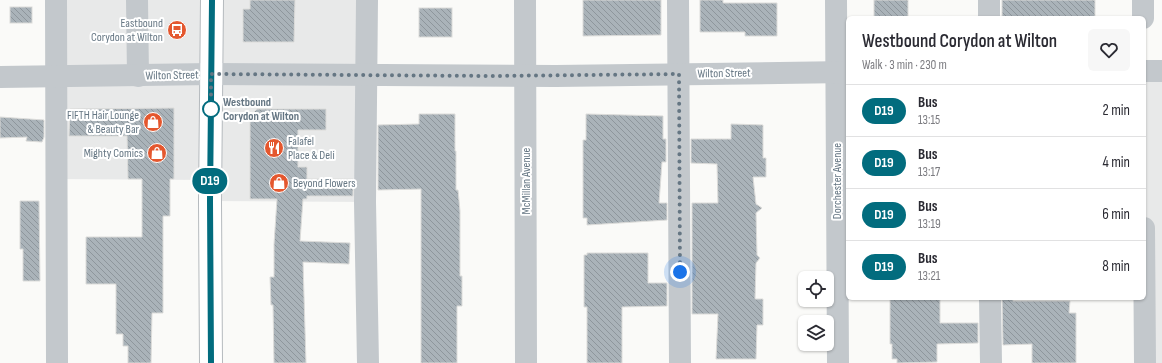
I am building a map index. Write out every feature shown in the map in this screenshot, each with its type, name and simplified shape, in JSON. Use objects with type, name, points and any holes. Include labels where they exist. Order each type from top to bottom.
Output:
[{"type":"main road","points":[[211,363],[212,0]]},
{"type":"street","points":[[56,0],[56,363]]},
{"type":"street","points":[[137,0],[138,76]]},
{"type":"street","points":[[367,0],[365,202],[368,363]]},
{"type":"street","name":"McMillan Avenue","points":[[525,0],[526,363]]},
{"type":"street","points":[[678,0],[680,363]]},
{"type":"street","name":"Dorchester Avenue","points":[[836,0],[842,72],[838,363]]},
{"type":"street","points":[[988,0],[988,16]]},
{"type":"street","points":[[1143,0],[1143,16]]},
{"type":"street","points":[[1146,71],[1162,71]]},
{"type":"street","name":"Wilton Street","points":[[0,77],[56,78],[211,74],[366,76],[842,72]]},
{"type":"street","points":[[990,300],[991,363]]},
{"type":"street","points":[[1145,300],[1145,363]]},
{"type":"shaded area","points":[[56,0],[367,0],[365,202],[210,201],[210,180],[55,179]]},
{"type":"shaded area","points":[[1146,71],[1162,71],[1162,363],[1145,363]]},
{"type":"building","points":[[250,0],[295,0],[294,42],[243,42],[243,9],[250,9]]},
{"type":"building","points":[[583,0],[661,0],[661,35],[583,36]]},
{"type":"building","points":[[700,0],[723,0],[723,3],[777,3],[777,36],[745,36],[745,32],[700,32]]},
{"type":"building","points":[[874,0],[908,0],[908,16],[874,16]]},
{"type":"building","points":[[1002,0],[1095,0],[1095,16],[1002,16]]},
{"type":"building","points":[[10,7],[32,7],[32,23],[10,23]]},
{"type":"building","points":[[419,8],[452,8],[452,37],[419,37]]},
{"type":"building","points":[[174,108],[174,179],[170,179],[170,216],[163,216],[163,313],[152,313],[151,363],[128,363],[128,346],[123,346],[123,334],[116,334],[116,284],[86,284],[86,237],[142,237],[142,179],[128,179],[127,136],[69,136],[70,109]]},
{"type":"building","points":[[257,109],[326,109],[326,130],[298,130],[298,167],[307,167],[307,179],[353,179],[353,196],[307,196],[307,199],[303,199],[300,241],[350,243],[349,264],[303,262],[306,363],[274,363],[273,305],[271,305],[270,277],[274,277],[274,244],[277,199],[250,199],[250,116]]},
{"type":"building","points":[[419,114],[455,114],[456,190],[458,190],[460,211],[460,276],[462,276],[462,306],[457,306],[457,363],[421,363],[421,189],[378,190],[378,125],[419,124]]},
{"type":"building","points":[[586,114],[663,116],[663,139],[666,139],[666,162],[662,162],[659,203],[667,203],[667,220],[587,225],[587,218],[583,218],[583,140],[586,140]]},
{"type":"building","points":[[0,117],[44,120],[44,137],[42,142],[26,141],[27,137],[0,138]]},
{"type":"building","points":[[731,124],[763,125],[763,158],[766,158],[766,177],[753,177],[756,204],[762,208],[756,213],[757,255],[760,258],[756,263],[755,299],[763,299],[763,325],[757,325],[756,359],[716,359],[718,314],[692,314],[692,203],[718,203],[717,164],[691,163],[691,139],[731,139]]},
{"type":"building","points":[[20,201],[39,201],[40,281],[23,281],[23,249],[20,249]]},
{"type":"building","points":[[587,253],[648,253],[648,283],[667,283],[667,306],[622,307],[622,363],[587,363],[587,307],[584,307],[584,255],[587,255]]},
{"type":"building","points":[[890,300],[940,300],[940,323],[978,323],[978,343],[937,344],[937,362],[897,363],[897,359],[892,359],[892,344],[890,344]]},
{"type":"building","points":[[1002,300],[1070,301],[1069,313],[1076,313],[1076,363],[1032,363],[1032,344],[1003,345]]},
{"type":"bus line","name":"D19","points":[[211,363],[210,201],[212,0]]},
{"type":"place","name":"Eastbound Corydon at Wilton","points":[[177,30]]},
{"type":"place","name":"Westbound Corydon at Wilton","points":[[211,109]]},
{"type":"place","name":"FIFTH Hair Lounge & Beauty Bar","points":[[153,122]]},
{"type":"place","name":"Falafel Place & Deli","points":[[274,148]]},
{"type":"place","name":"Mighty Comics","points":[[157,153]]},
{"type":"place","name":"Beyond Flowers","points":[[279,183]]},
{"type":"route","points":[[211,109],[211,74],[556,76],[679,74],[680,272]]}]
